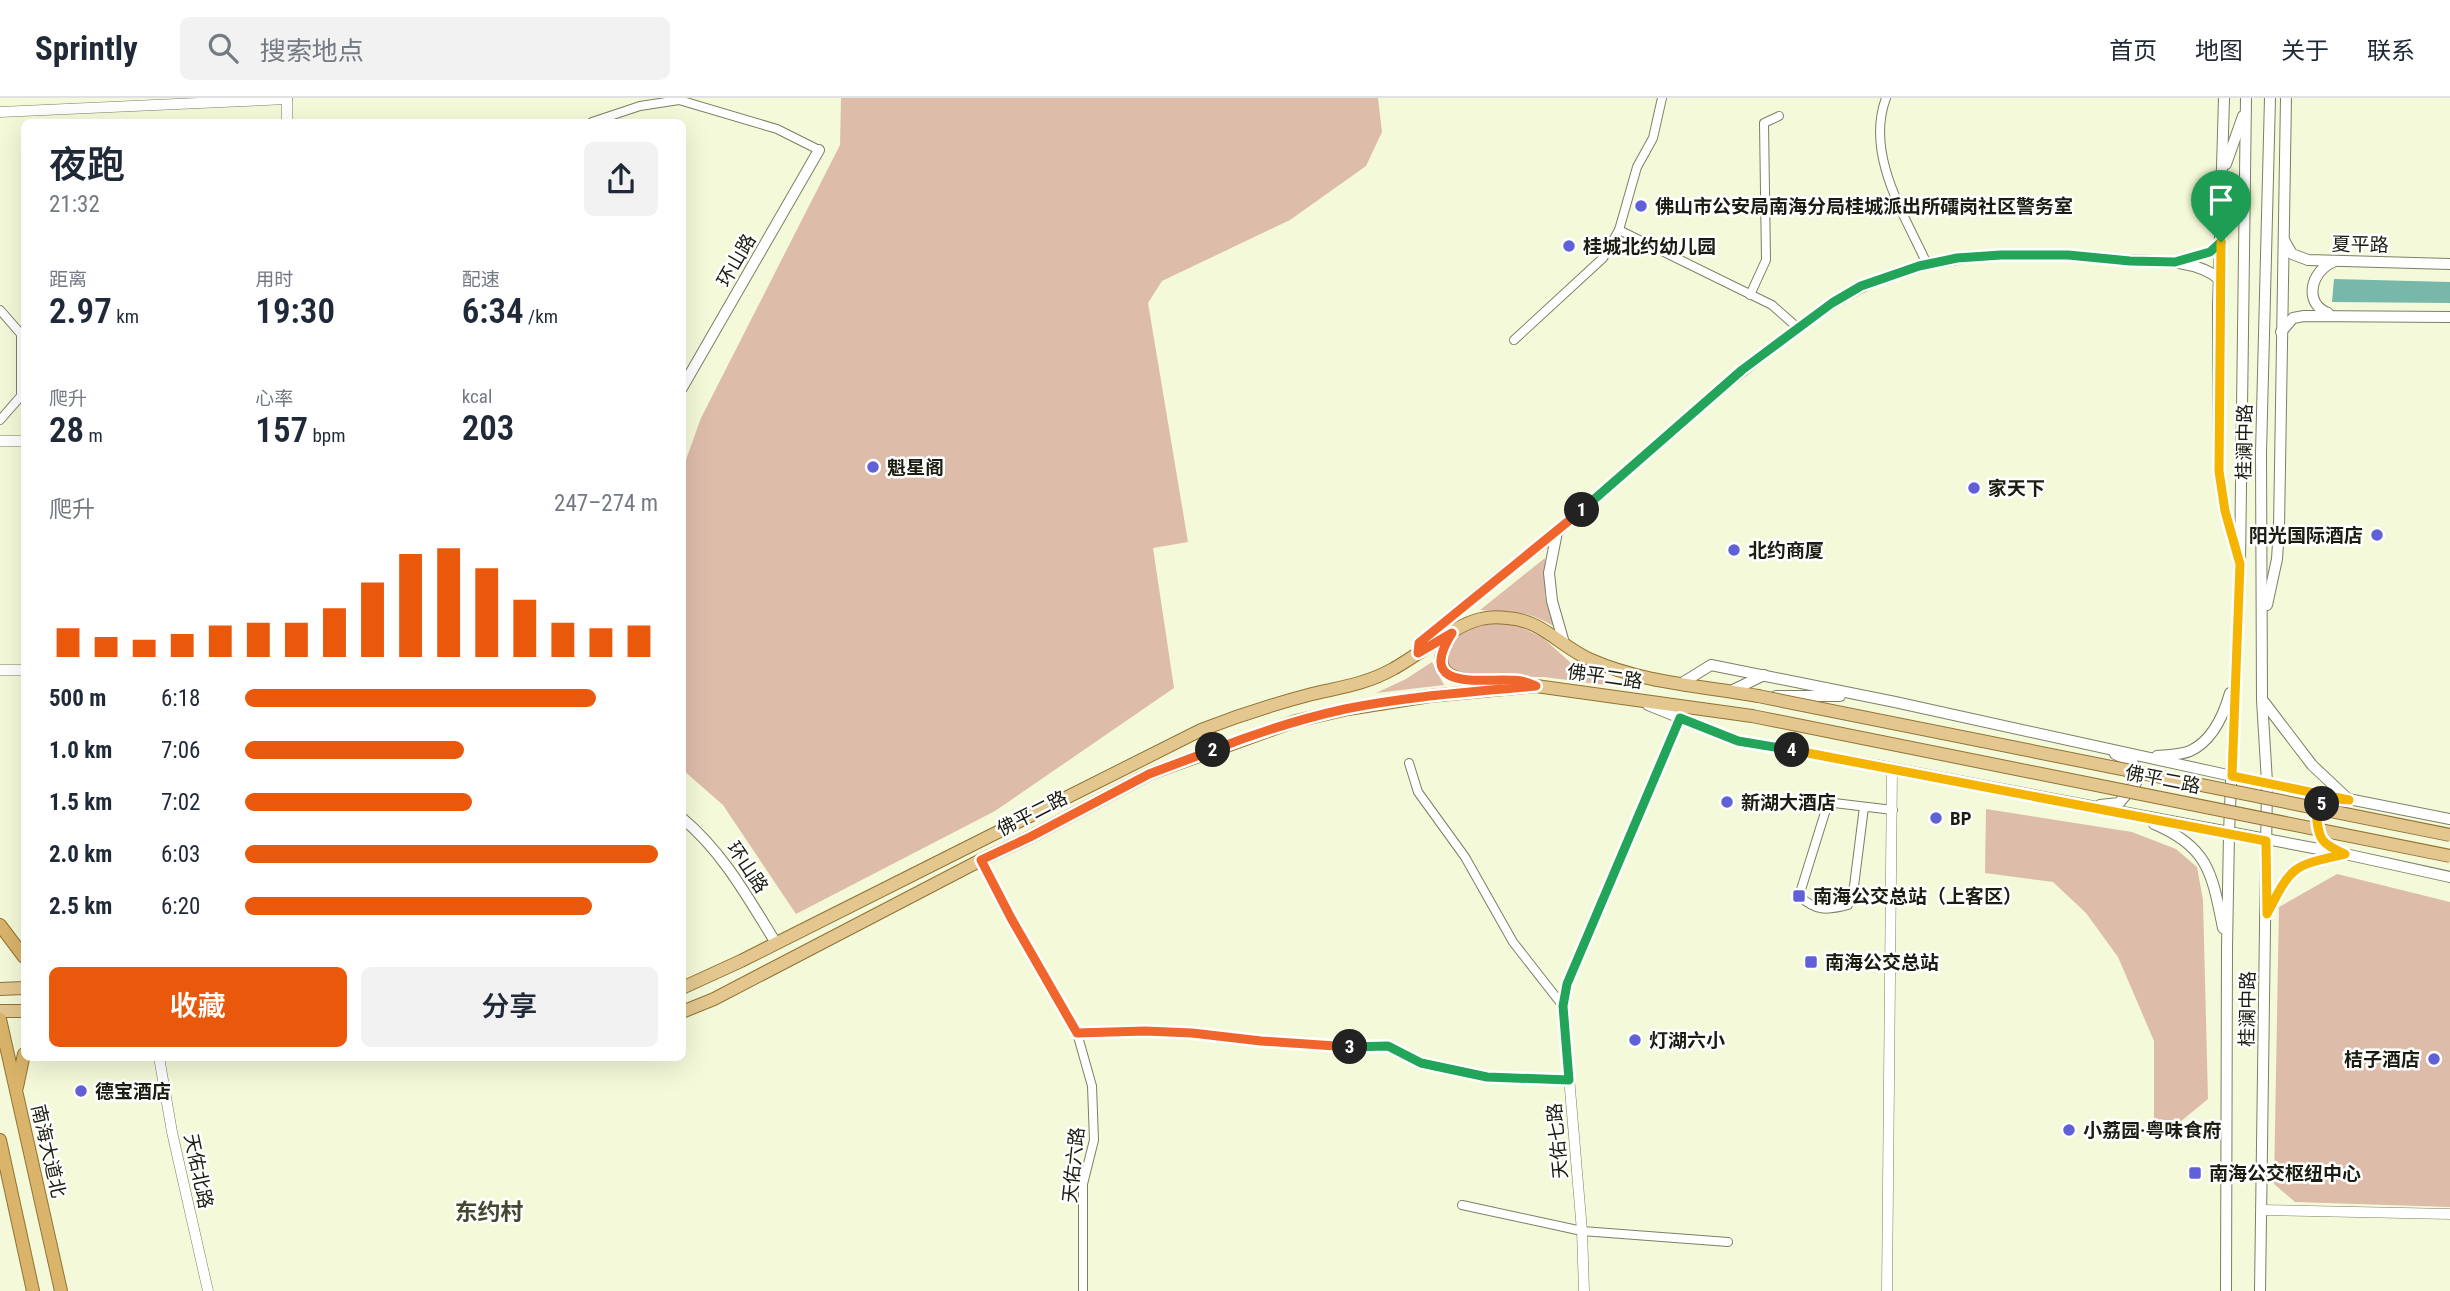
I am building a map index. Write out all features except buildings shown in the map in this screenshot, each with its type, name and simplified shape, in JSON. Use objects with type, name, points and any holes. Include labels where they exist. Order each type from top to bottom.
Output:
[{"type":"highway","points":[[0,925],[21,953]]},
{"type":"highway","name":"南海大道北","points":[[0,1019],[61,1291]]},
{"type":"highway","points":[[16,1091],[22,1061]]},
{"type":"highway","points":[[0,1140],[33,1291]]},
{"type":"main road","points":[[2224,98],[2219,279],[2219,471],[2225,511],[2240,564]]},
{"type":"main road","points":[[2263,621],[2277,559],[2279,528],[2286,98]]},
{"type":"main road","points":[[2222,176],[2246,103]]},
{"type":"main road","name":"桂澜中路","points":[[2226,1291],[2227,948],[2240,564],[2246,103]]},
{"type":"main road","points":[[2270,104],[2284,186]]},
{"type":"main road","name":"桂澜中路","points":[[2260,1291],[2267,914],[2267,782],[2262,700],[2261,453],[2270,104]]},
{"type":"main road","name":"环山路","points":[[686,381],[819,150]]},
{"type":"main road","name":"夏平路","points":[[2283,236],[2292,254],[2299,258],[2450,264]]},
{"type":"main road","points":[[2175,262],[2210,252],[2221,242]]},
{"type":"main road","points":[[1418,653],[1419,643],[1556,533],[1733,378],[1845,294],[1882,278],[1927,264],[1981,256],[2023,254],[2175,262],[2208,271],[2219,279]]},
{"type":"main road","points":[[2334,315],[2320,310],[2314,301],[2314,289],[2317,273],[2336,261]]},
{"type":"main road","points":[[2281,332],[2288,323],[2300,316],[2450,317]]},
{"type":"main road","points":[[1556,533],[1549,573],[1552,601],[1563,643]]},
{"type":"main road","name":"佛平二路","points":[[686,986],[1201,730],[1312,694],[1365,683],[1481,619],[1510,618],[1538,625],[1590,660],[1654,678],[1758,696],[2450,835]]},
{"type":"main road","points":[[1452,633],[1443,648],[1442,665],[1453,677],[1465,681],[1521,681],[1536,686]]},
{"type":"main road","points":[[1682,683],[1711,665],[2232,776],[2450,819]]},
{"type":"main road","points":[[1731,691],[1764,675]]},
{"type":"main road","points":[[2149,758],[2190,752],[2210,736],[2226,707],[2235,677]]},
{"type":"main road","name":"佛平二路","points":[[686,1010],[714,999],[1149,774],[1296,721],[1348,709],[1430,696],[1536,686],[1752,716],[2450,856]]},
{"type":"main road","points":[[1758,696],[1860,695]]},
{"type":"main road","points":[[1636,700],[1738,741],[2345,854],[2450,877]]},
{"type":"main road","points":[[2262,700],[2312,765],[2349,800]]},
{"type":"main road","points":[[2088,807],[2119,803],[2136,783],[2133,764],[2103,748]]},
{"type":"main road","points":[[2345,854],[2326,846],[2318,835],[2316,813],[2326,798],[2349,800]]},
{"type":"main road","points":[[2135,816],[2177,834],[2193,846],[2213,877],[2227,948]]},
{"type":"main road","name":"环山路","points":[[686,821],[701,833],[721,856],[776,943]]},
{"type":"main road","points":[[2267,914],[2284,879],[2303,864],[2345,854]]},
{"type":"main road","points":[[0,989],[21,988]]},
{"type":"main road","points":[[0,1011],[21,1011]]},
{"type":"street","points":[[1514,340],[1602,258],[1619,230],[1637,167],[1653,138],[1662,98]]},
{"type":"street","points":[[1886,98],[1880,116],[1881,146],[1887,176],[1927,264]]},
{"type":"street","points":[[0,112],[287,99],[287,119]]},
{"type":"street","points":[[601,119],[640,106],[679,100],[777,129],[819,150]]},
{"type":"street","points":[[1750,295],[1766,260],[1764,123],[1779,116]]},
{"type":"street","points":[[1619,230],[1772,306],[1798,328]]},
{"type":"street","points":[[0,310],[21,334],[21,396],[0,420]]},
{"type":"street","points":[[0,441],[21,441]]},
{"type":"street","points":[[0,670],[21,670]]},
{"type":"street","name":"天佑七路","points":[[1584,1291],[1582,1231],[1563,1006],[1567,984],[1680,718]]},
{"type":"street","points":[[1409,763],[1418,792],[1465,857],[1513,942],[1563,1006]]},
{"type":"street","points":[[1887,1291],[1892,768]]},
{"type":"street","points":[[1864,807],[1854,886],[1848,905],[1832,909],[1812,907],[1798,896],[1827,806],[1834,803],[1893,810]]},
{"type":"street","name":"天佑六路","points":[[981,860],[1077,1033],[1092,1086],[1094,1140],[1083,1184],[1083,1291]]},
{"type":"street","points":[[1077,1033],[1181,1032],[1261,1041],[1353,1047],[1388,1046],[1421,1063],[1458,1072],[1487,1077],[1569,1080]]},
{"type":"street","name":"天佑北路","points":[[160,1061],[172,1132],[208,1291]]},
{"type":"street","points":[[1462,1205],[1582,1231],[1728,1242]]},
{"type":"street","points":[[2262,1210],[2450,1214]]},
{"type":"shaded area","points":[[841,98],[1378,98],[1382,132],[1366,166],[1290,220],[1162,281],[1148,303],[1188,542],[1153,548],[1174,688],[995,811],[796,914],[723,805],[686,773],[686,460],[701,418],[840,145]]},
{"type":"shaded area","points":[[1545,558],[1545,596],[1555,627],[1527,614],[1480,610]]},
{"type":"shaded area","points":[[1506,623],[1543,638],[1580,671],[1636,689],[1544,677],[1462,677],[1451,669],[1448,664],[1448,647],[1460,634]]},
{"type":"shaded area","points":[[1432,662],[1444,685],[1376,693],[1406,679]]},
{"type":"shaded area","points":[[1986,809],[2132,832],[2176,849],[2197,867],[2203,900],[2208,1099],[2180,1122],[2154,1132],[2154,1041],[2118,957],[2086,913],[2053,882],[1985,873]]},
{"type":"shaded area","points":[[2337,874],[2450,902],[2450,1207],[2295,1202],[2274,1184],[2279,907]]},
{"type":"water","points":[[2334,279],[2450,282],[2450,303],[2332,302]]},
{"type":"place","name":"佛山市公安局南海分局桂城派出所礌岗社区警务室","points":[[1641,206]]},
{"type":"place","name":"桂城北约幼儿园","points":[[1569,246]]},
{"type":"place","name":"魁星阁","points":[[873,467]]},
{"type":"place","name":"家天下","points":[[1974,488]]},
{"type":"place","name":"阳光国际酒店","points":[[2377,535]]},
{"type":"place","name":"北约商厦","points":[[1734,550]]},
{"type":"place","name":"新湖大酒店","points":[[1727,802]]},
{"type":"place","name":"BP","points":[[1936,818]]},
{"type":"place","name":"南海公交总站（上客区）","points":[[1799,896]]},
{"type":"place","name":"南海公交总站","points":[[1811,962]]},
{"type":"place","name":"灯湖六小","points":[[1635,1040]]},
{"type":"place","name":"桔子酒店","points":[[2434,1059]]},
{"type":"place","name":"德宝酒店","points":[[81,1091]]},
{"type":"place","name":"小荔园·粤味食府","points":[[2069,1130]]},
{"type":"place","name":"南海公交枢纽中心","points":[[2195,1173]]},
{"type":"district","name":"东约村","points":[[489,1212]]},
{"type":"route","points":[[2221,242],[2218,307],[2219,471],[2225,511],[2240,564],[2232,776],[2349,800],[2326,798],[2316,813],[2318,835],[2326,846],[2345,854],[2303,864],[2284,879],[2267,914],[2266,841],[1738,741],[1680,718],[1567,984],[1563,1006],[1569,1080],[1487,1077],[1458,1072],[1421,1063],[1388,1046],[1353,1047],[1145,1031],[1077,1033],[981,860],[1149,774],[1248,736],[1348,709],[1430,696],[1536,686],[1521,681],[1465,681],[1453,677],[1442,665],[1443,648],[1452,633],[1418,653],[1419,643],[1556,533],[1742,370],[1832,303],[1861,286],[1901,271],[1957,258],[2068,255],[2175,262],[2210,252],[2221,242]]}]
